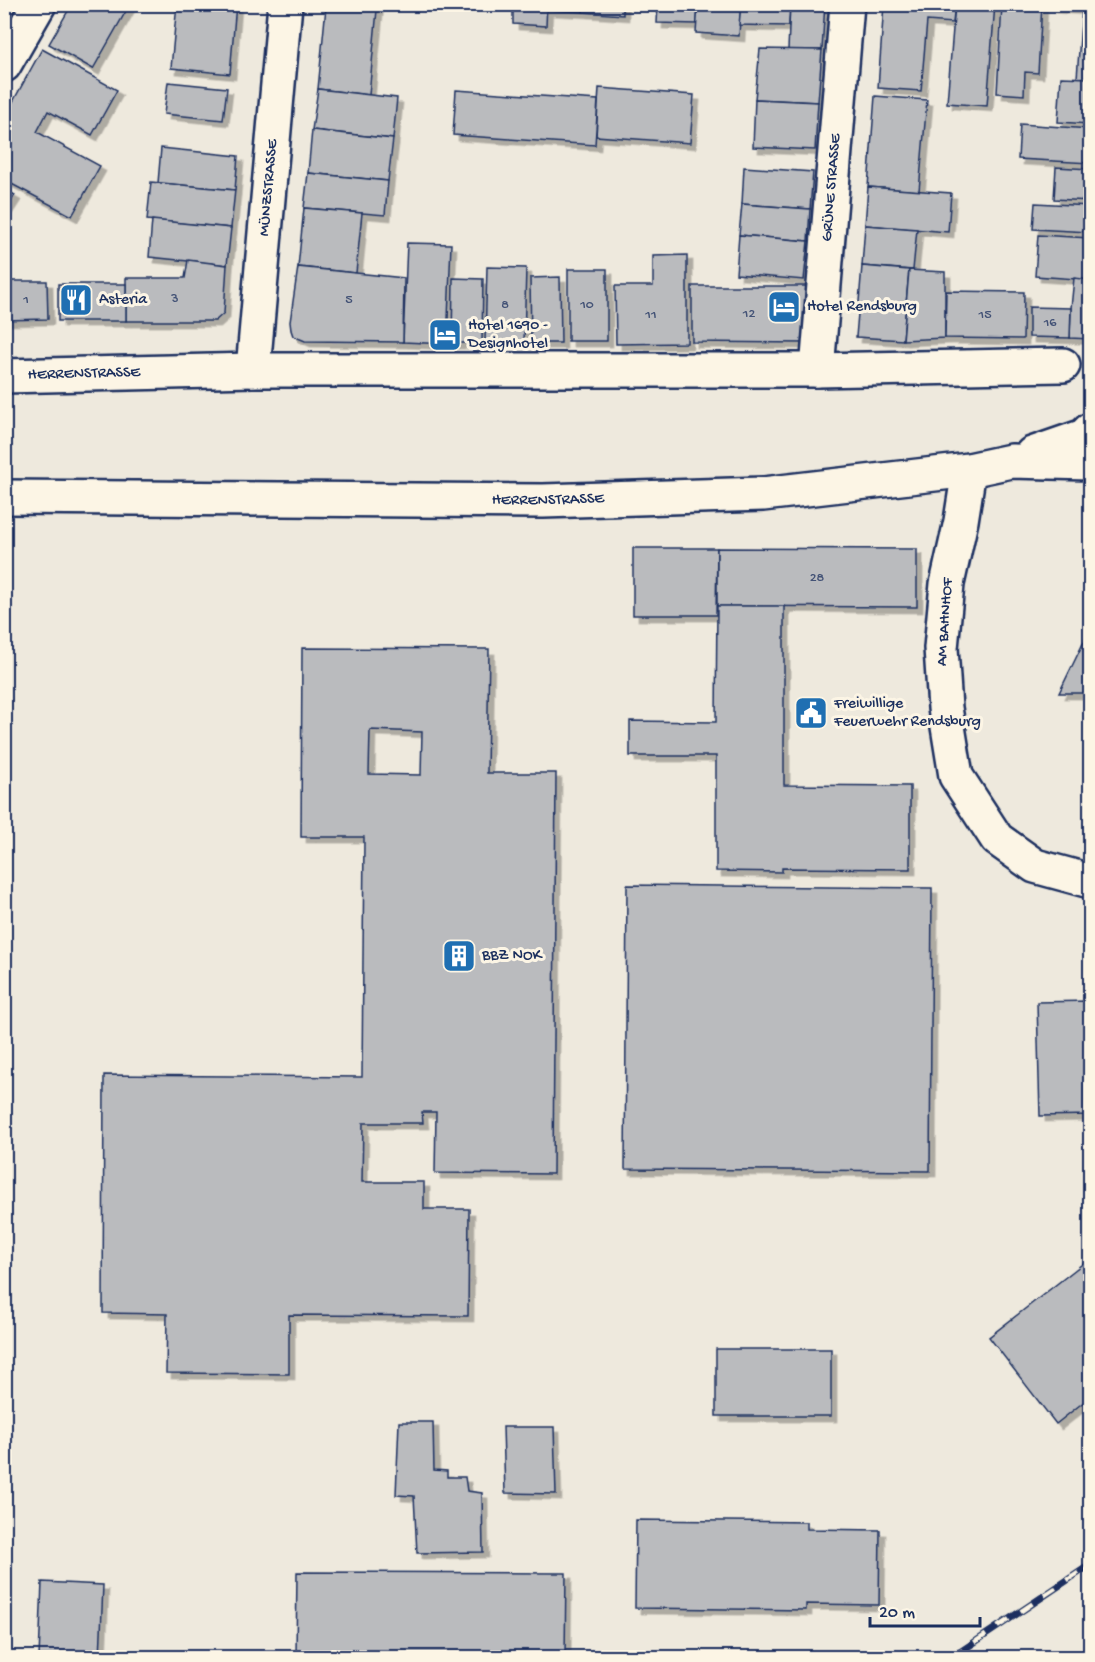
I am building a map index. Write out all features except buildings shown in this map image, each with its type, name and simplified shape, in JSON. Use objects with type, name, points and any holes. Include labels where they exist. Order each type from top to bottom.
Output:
[{"type":"street","points":[[4,65],[39,4]]},
{"type":"street","name":"MÜNZSTRASSE","points":[[253,369],[285,4]]},
{"type":"street","name":"GRÜNE STRASSE","points":[[817,370],[847,4]]},
{"type":"street","name":"HERRENSTRASSE","points":[[4,376],[253,369],[817,370],[1063,364]]},
{"type":"street","points":[[1011,461],[1084,436],[1090,430]]},
{"type":"street","name":"HERRENSTRASSE","points":[[4,497],[543,501],[763,494],[969,470],[1011,461],[1090,463]]},
{"type":"street","name":"AM BAHNHOF","points":[[969,470],[961,521],[947,584],[941,648],[945,708],[956,776],[997,839],[1035,866],[1090,881]]},
{"type":"railway","points":[[951,1658],[1090,1565]]},
{"type":"railway","points":[[1076,1658],[1090,1649]]},
{"type":"place","name":"Asteria","points":[[76,300]]},
{"type":"place","name":"Hotel Rendsburg","points":[[784,307]]},
{"type":"place","name":"Hotel 1690 - Designhotel","points":[[445,335]]},
{"type":"place","name":"Freiwillige Feuerwehr Rendsburg","points":[[811,713]]},
{"type":"place","name":"BBZ NOK","points":[[459,956]]}]
